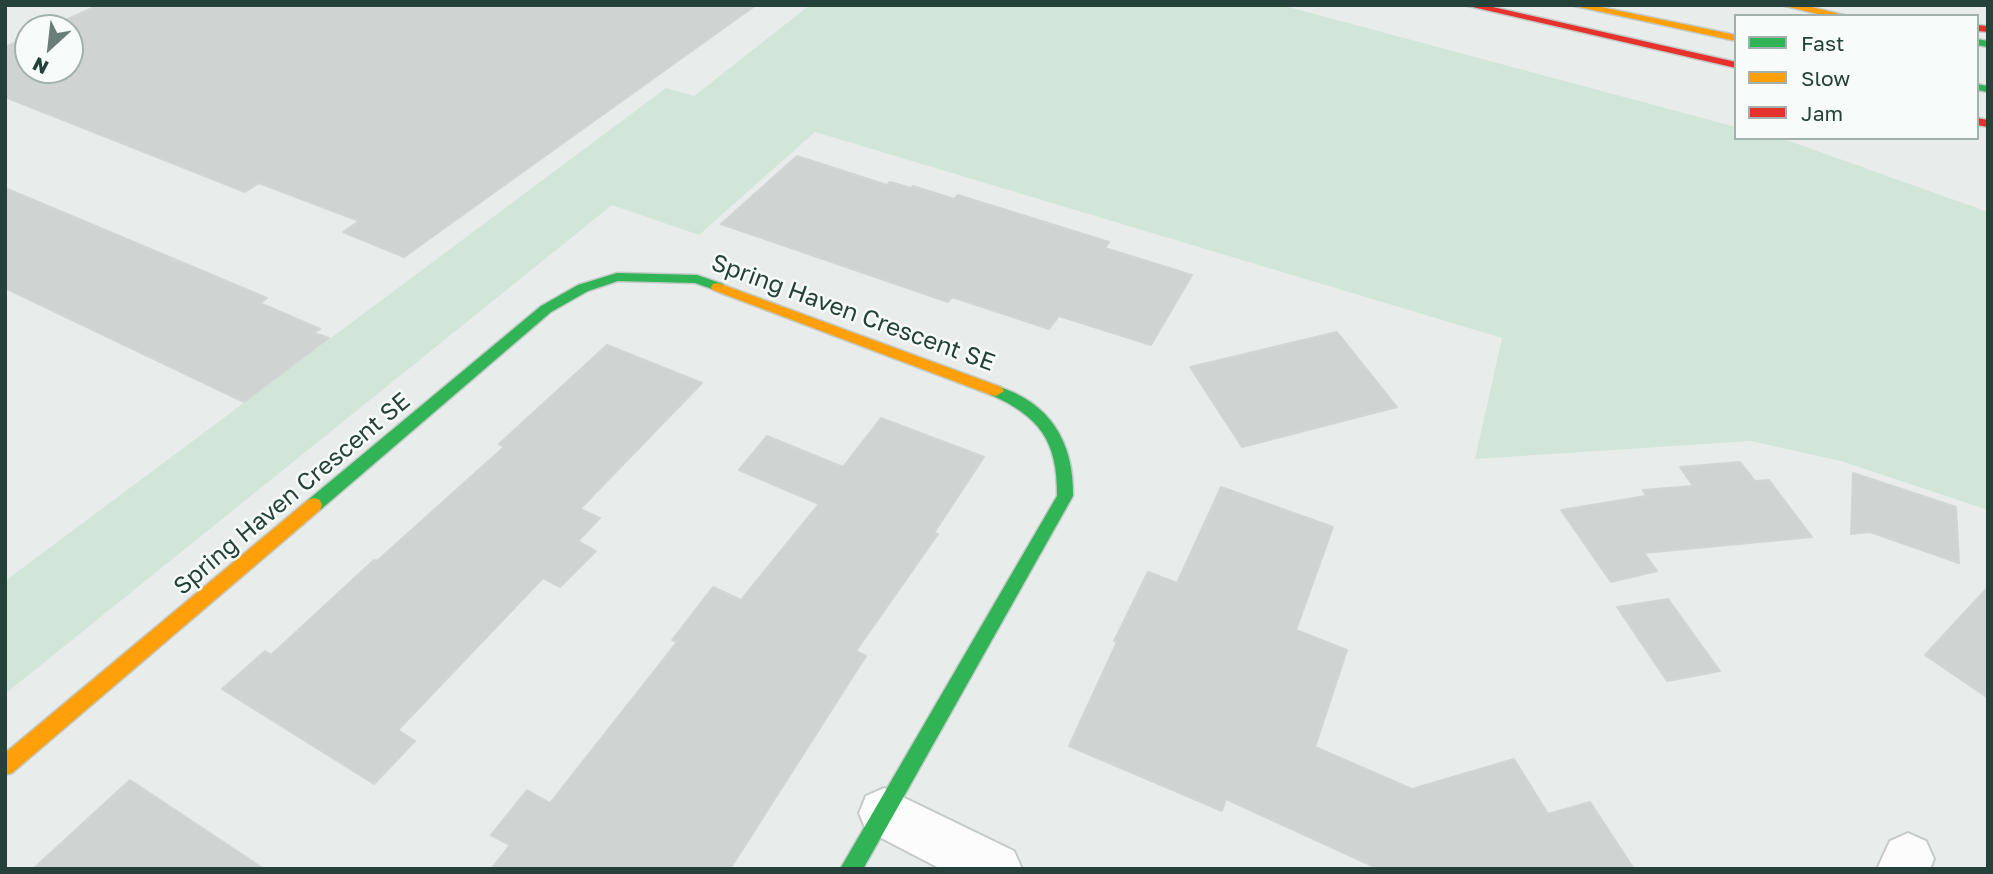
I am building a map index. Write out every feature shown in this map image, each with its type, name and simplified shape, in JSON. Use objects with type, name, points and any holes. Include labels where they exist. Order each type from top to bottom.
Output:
[{"type":"main road","points":[[1469,5],[1734,65]]},
{"type":"main road","points":[[1574,5],[1734,38]]},
{"type":"main road","points":[[1786,5],[1833,14]]},
{"type":"main road","name":"Spring Haven Crescent SE","points":[[5,766],[546,309],[583,288],[617,277],[662,276],[697,279],[1011,396],[1040,419],[1059,440],[1069,470],[1065,496],[851,869]]},
{"type":"street","points":[[884,813],[996,869]]},
{"type":"green space","points":[[810,5],[1281,5],[1734,126],[1734,140],[1792,142],[1988,212],[1988,510],[1841,461],[1751,441],[1475,459],[1502,338],[815,132],[699,235],[612,205],[5,694],[5,581],[666,88],[694,96]]},
{"type":"building","points":[[99,5],[756,5],[404,257],[343,232],[359,221],[259,183],[245,192],[5,97],[5,47],[14,43],[14,84],[84,84],[84,14],[79,14]]},
{"type":"building","points":[[797,156],[887,185],[890,182],[911,188],[913,186],[954,199],[958,195],[1109,242],[1105,248],[1192,275],[1151,345],[1059,316],[1049,329],[952,297],[948,302],[721,224]]},
{"type":"building","points":[[5,188],[267,298],[260,303],[320,329],[314,333],[329,338],[244,402],[5,288]]},
{"type":"building","points":[[1337,332],[1397,407],[1242,447],[1190,367]]},
{"type":"building","points":[[607,345],[702,383],[580,509],[600,518],[578,541],[596,551],[560,587],[543,578],[398,730],[415,741],[374,784],[222,689],[265,651],[271,655],[374,560],[377,561],[504,447],[499,444]]},
{"type":"building","points":[[881,418],[984,457],[934,533],[938,534],[856,651],[866,656],[730,869],[491,869],[510,845],[491,835],[527,790],[550,803],[677,642],[672,640],[713,587],[741,600],[819,504],[739,470],[767,436],[843,467]]},
{"type":"building","points":[[1740,462],[1755,481],[1769,480],[1812,537],[1644,553],[1657,571],[1611,582],[1561,510],[1646,496],[1643,490],[1693,486],[1680,467]]},
{"type":"building","points":[[1853,473],[1956,507],[1959,563],[1870,532],[1851,534]]},
{"type":"building","points":[[1221,487],[1333,527],[1296,630],[1347,650],[1315,747],[1412,789],[1514,759],[1548,814],[1590,802],[1634,869],[1379,869],[1226,799],[1222,811],[1069,746],[1117,642],[1114,641],[1148,572],[1177,583]]},
{"type":"building","points":[[1988,587],[1988,698],[1925,655]]},
{"type":"building","points":[[1668,599],[1720,671],[1667,681],[1617,607]]},
{"type":"building","points":[[130,780],[264,869],[33,869]]},
{"type":"traffic: fast","points":[[1979,42],[1988,44]]},
{"type":"traffic: fast","points":[[1979,87],[1988,89]]},
{"type":"traffic: fast","points":[[314,505],[546,309],[583,288],[617,277],[697,279],[718,287]]},
{"type":"traffic: fast","points":[[851,869],[1065,496],[1063,460],[1051,431],[1041,418],[1028,408],[996,391]]},
{"type":"traffic: slow","points":[[1575,5],[1734,38]]},
{"type":"traffic: slow","points":[[1786,5],[1833,14]]},
{"type":"traffic: slow","points":[[718,287],[996,391]]},
{"type":"traffic: slow","points":[[5,766],[314,505]]},
{"type":"traffic: jam","points":[[1469,5],[1734,65]]},
{"type":"traffic: jam","points":[[1979,28],[1988,29]]},
{"type":"traffic: jam","points":[[1979,122],[1988,124]]}]
